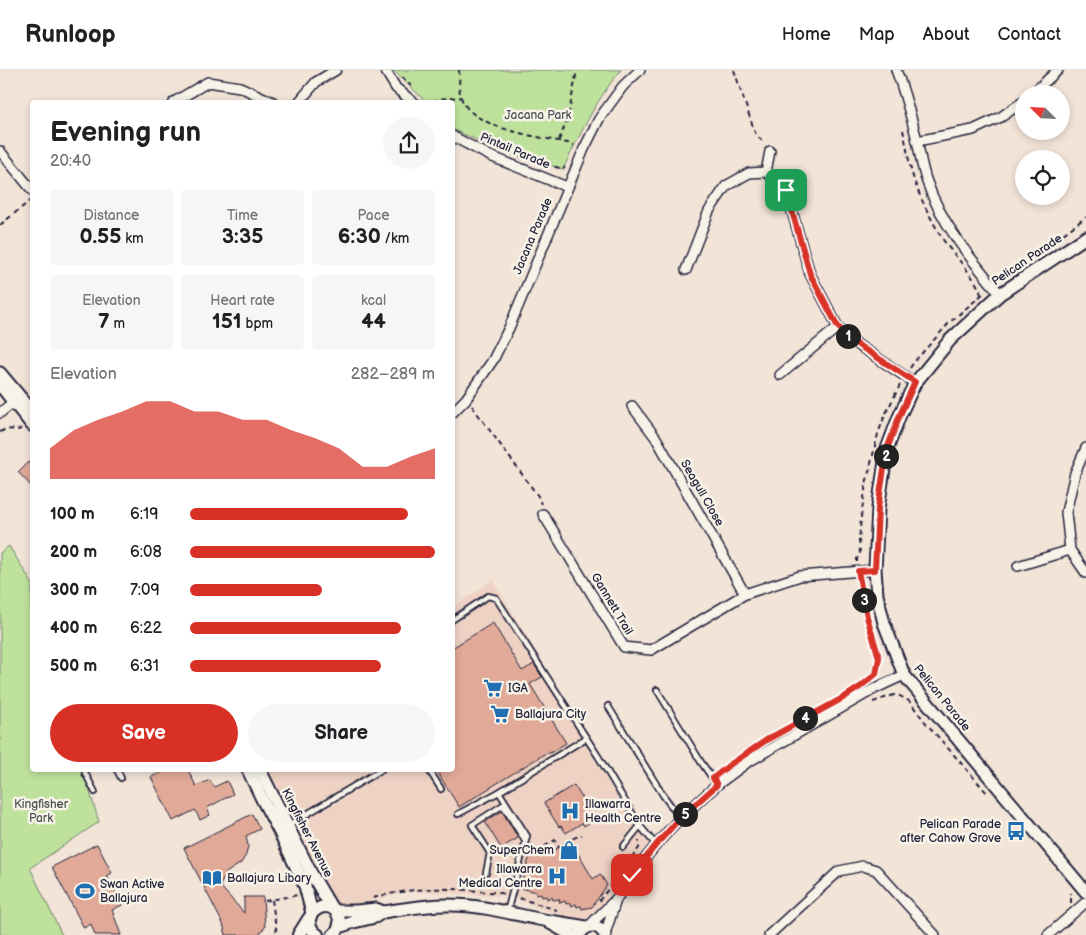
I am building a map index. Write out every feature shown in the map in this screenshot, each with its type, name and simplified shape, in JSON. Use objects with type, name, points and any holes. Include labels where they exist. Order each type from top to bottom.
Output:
[{"type":"main road","points":[[299,935],[311,916]]},
{"type":"street","points":[[300,100],[316,82],[336,70]]},
{"type":"street","points":[[384,70],[396,88],[411,100]]},
{"type":"street","name":"Jacana Parade","points":[[455,410],[466,399],[493,360],[509,328],[576,165],[599,119],[623,86],[640,70]]},
{"type":"street","points":[[896,70],[917,141],[926,180],[935,202],[949,228],[968,256],[997,290]]},
{"type":"street","points":[[1042,85],[1058,70]]},
{"type":"street","points":[[177,100],[208,82],[240,87],[269,100]]},
{"type":"street","points":[[917,141],[973,130],[1001,117],[1015,107]]},
{"type":"street","name":"Pintail Parade","points":[[455,138],[490,156],[568,186]]},
{"type":"street","points":[[0,151],[30,188]]},
{"type":"street","points":[[766,172],[770,151]]},
{"type":"street","points":[[686,270],[710,211],[726,186],[749,173],[766,172],[786,190],[810,274],[838,327],[858,345],[915,382]]},
{"type":"street","name":"Pelican Parade","points":[[1085,239],[997,290],[950,340],[915,382],[887,449],[878,508],[875,570],[877,595],[884,623],[904,675],[1086,892]]},
{"type":"street","points":[[780,374],[838,327]]},
{"type":"street","points":[[0,373],[30,416]]},
{"type":"street","points":[[0,385],[17,399]]},
{"type":"street","points":[[0,413],[17,399]]},
{"type":"street","name":"Seagull Close","points":[[632,406],[656,438],[745,594]]},
{"type":"street","points":[[1086,448],[1075,473],[1066,512],[1070,550],[1086,573]]},
{"type":"street","name":"Gannett Trail","points":[[543,514],[624,648],[651,650],[745,594],[800,576],[875,570]]},
{"type":"street","points":[[1018,566],[1070,550]]},
{"type":"street","points":[[585,930],[617,898],[632,875],[680,818],[717,785],[748,762],[874,689],[904,675]]},
{"type":"street","name":"Kingfisher Avenue","points":[[249,772],[263,801],[284,828],[333,909]]},
{"type":"street","name":"Kingfisher Avenue","points":[[261,772],[284,828],[304,886],[311,916],[310,925],[316,935]]},
{"type":"street","points":[[769,935],[839,871],[863,866],[876,870],[935,935]]},
{"type":"street","points":[[605,934],[617,898]]},
{"type":"street","points":[[1048,935],[1086,902]]},
{"type":"street","points":[[311,916],[318,908],[327,906],[333,909],[376,910],[382,912],[451,904],[507,912],[585,930],[596,926],[605,934]]},
{"type":"street","points":[[333,909],[339,916],[340,921],[336,931]]},
{"type":"street","points":[[336,931],[354,922],[376,918],[382,912]]},
{"type":"street","points":[[547,921],[571,935]]},
{"type":"lane","points":[[455,618],[488,596],[496,598],[640,826],[656,845]]},
{"type":"lane","points":[[657,690],[717,785]]},
{"type":"lane","points":[[608,706],[663,796],[680,818]]},
{"type":"lane","points":[[458,814],[499,792],[586,738]]},
{"type":"lane","points":[[85,772],[95,792]]},
{"type":"lane","points":[[118,772],[121,778]]},
{"type":"lane","points":[[284,828],[377,772]]},
{"type":"lane","points":[[430,772],[441,789]]},
{"type":"lane","points":[[499,792],[526,838],[507,912]]},
{"type":"lane","points":[[486,873],[490,854],[472,825],[503,805],[526,838]]},
{"type":"lane","points":[[623,847],[640,826]]},
{"type":"path","points":[[459,70],[460,97],[466,107],[487,122],[514,132],[568,143],[584,149]]},
{"type":"path","points":[[559,141],[568,118],[577,70]]},
{"type":"path","points":[[734,70],[755,134],[770,151]]},
{"type":"path","points":[[438,100],[460,97]]},
{"type":"path","points":[[520,156],[563,169],[570,162],[576,165]]},
{"type":"path","points":[[0,225],[30,200]]},
{"type":"path","points":[[1015,270],[1086,217]]},
{"type":"path","points":[[981,295],[997,290]]},
{"type":"path","points":[[466,399],[538,496],[543,514]]},
{"type":"path","points":[[0,432],[6,429],[18,430],[30,421]]},
{"type":"path","points":[[858,571],[867,617],[879,658],[876,674],[864,683]]},
{"type":"path","points":[[867,704],[894,695],[909,701],[992,798]]},
{"type":"path","points":[[599,901],[639,848],[639,840],[645,832]]},
{"type":"path","points":[[526,838],[537,851],[555,840],[559,846],[582,835]]},
{"type":"path","points":[[1069,907],[1072,897],[1070,888]]},
{"type":"path","points":[[370,898],[410,889],[464,889],[502,893],[564,914]]},
{"type":"path","points":[[264,901],[300,895]]},
{"type":"path","points":[[272,900],[277,935]]},
{"type":"shaded area","points":[[493,580],[650,841],[595,916],[573,922],[513,897],[411,891],[339,908],[265,772],[455,772],[455,606]]},
{"type":"green space","name":"Jacana Park","points":[[393,70],[621,70],[596,105],[563,169],[502,151],[456,131],[455,100],[424,100]]},
{"type":"green space","name":"Kingfisher Park","points":[[9,546],[30,580],[30,772],[84,772],[99,822],[30,868],[62,935],[0,935],[0,553]]},
{"type":"building","points":[[28,462],[30,464],[30,485],[18,472]]},
{"type":"building","name":"Ballajura City","points":[[493,623],[522,671],[534,664],[542,677],[530,684],[566,743],[550,753],[546,753],[459,807],[437,772],[455,772],[455,646]]},
{"type":"building","points":[[162,772],[189,772],[196,786],[210,780],[214,787],[227,781],[233,794],[207,808],[210,815],[200,820],[195,810],[173,821],[151,777]]},
{"type":"building","name":"Illawarra Health Centre","points":[[574,785],[595,819],[584,826],[582,823],[566,833],[561,826],[559,827],[544,803]]},
{"type":"building","points":[[502,811],[518,838],[501,848],[485,822]]},
{"type":"building","name":"Ballajura Libary","points":[[252,814],[260,829],[246,836],[248,846],[246,855],[241,863],[226,873],[220,886],[244,913],[244,897],[263,897],[265,927],[258,935],[226,935],[223,924],[184,848]]},
{"type":"building","name":"Illawarra Medical Centre","points":[[570,840],[593,879],[600,874],[607,885],[592,907],[582,909],[581,906],[577,907],[576,904],[572,906],[570,903],[566,904],[565,901],[560,903],[559,899],[553,900],[552,897],[547,899],[546,896],[542,897],[541,894],[536,895],[536,892],[520,888],[530,855],[532,856],[540,851],[543,857]]},
{"type":"building","points":[[97,844],[112,873],[107,876],[122,905],[112,910],[121,935],[95,935],[91,924],[84,928],[52,867]]},
{"type":"place","name":"IGA","points":[[493,688]]},
{"type":"place","name":"Ballajura City","points":[[500,714]]},
{"type":"place","name":"Illawarra Health Centre","points":[[570,811]]},
{"type":"place","name":"Pelican Parade after Cahow Grove","points":[[1016,831]]},
{"type":"place","name":"SuperChem","points":[[569,850]]},
{"type":"place","name":"Illawarra Medical Centre","points":[[557,876]]},
{"type":"place","name":"Ballajura Libary","points":[[212,878]]},
{"type":"place","name":"Swan Active Ballajura","points":[[85,891]]},
{"type":"route","points":[[632,875],[680,818],[717,785],[713,778],[768,739],[860,687],[876,674],[878,666],[879,658],[867,617],[858,571],[875,570],[878,508],[887,449],[915,382],[858,345],[838,327],[810,274],[786,190]]}]
